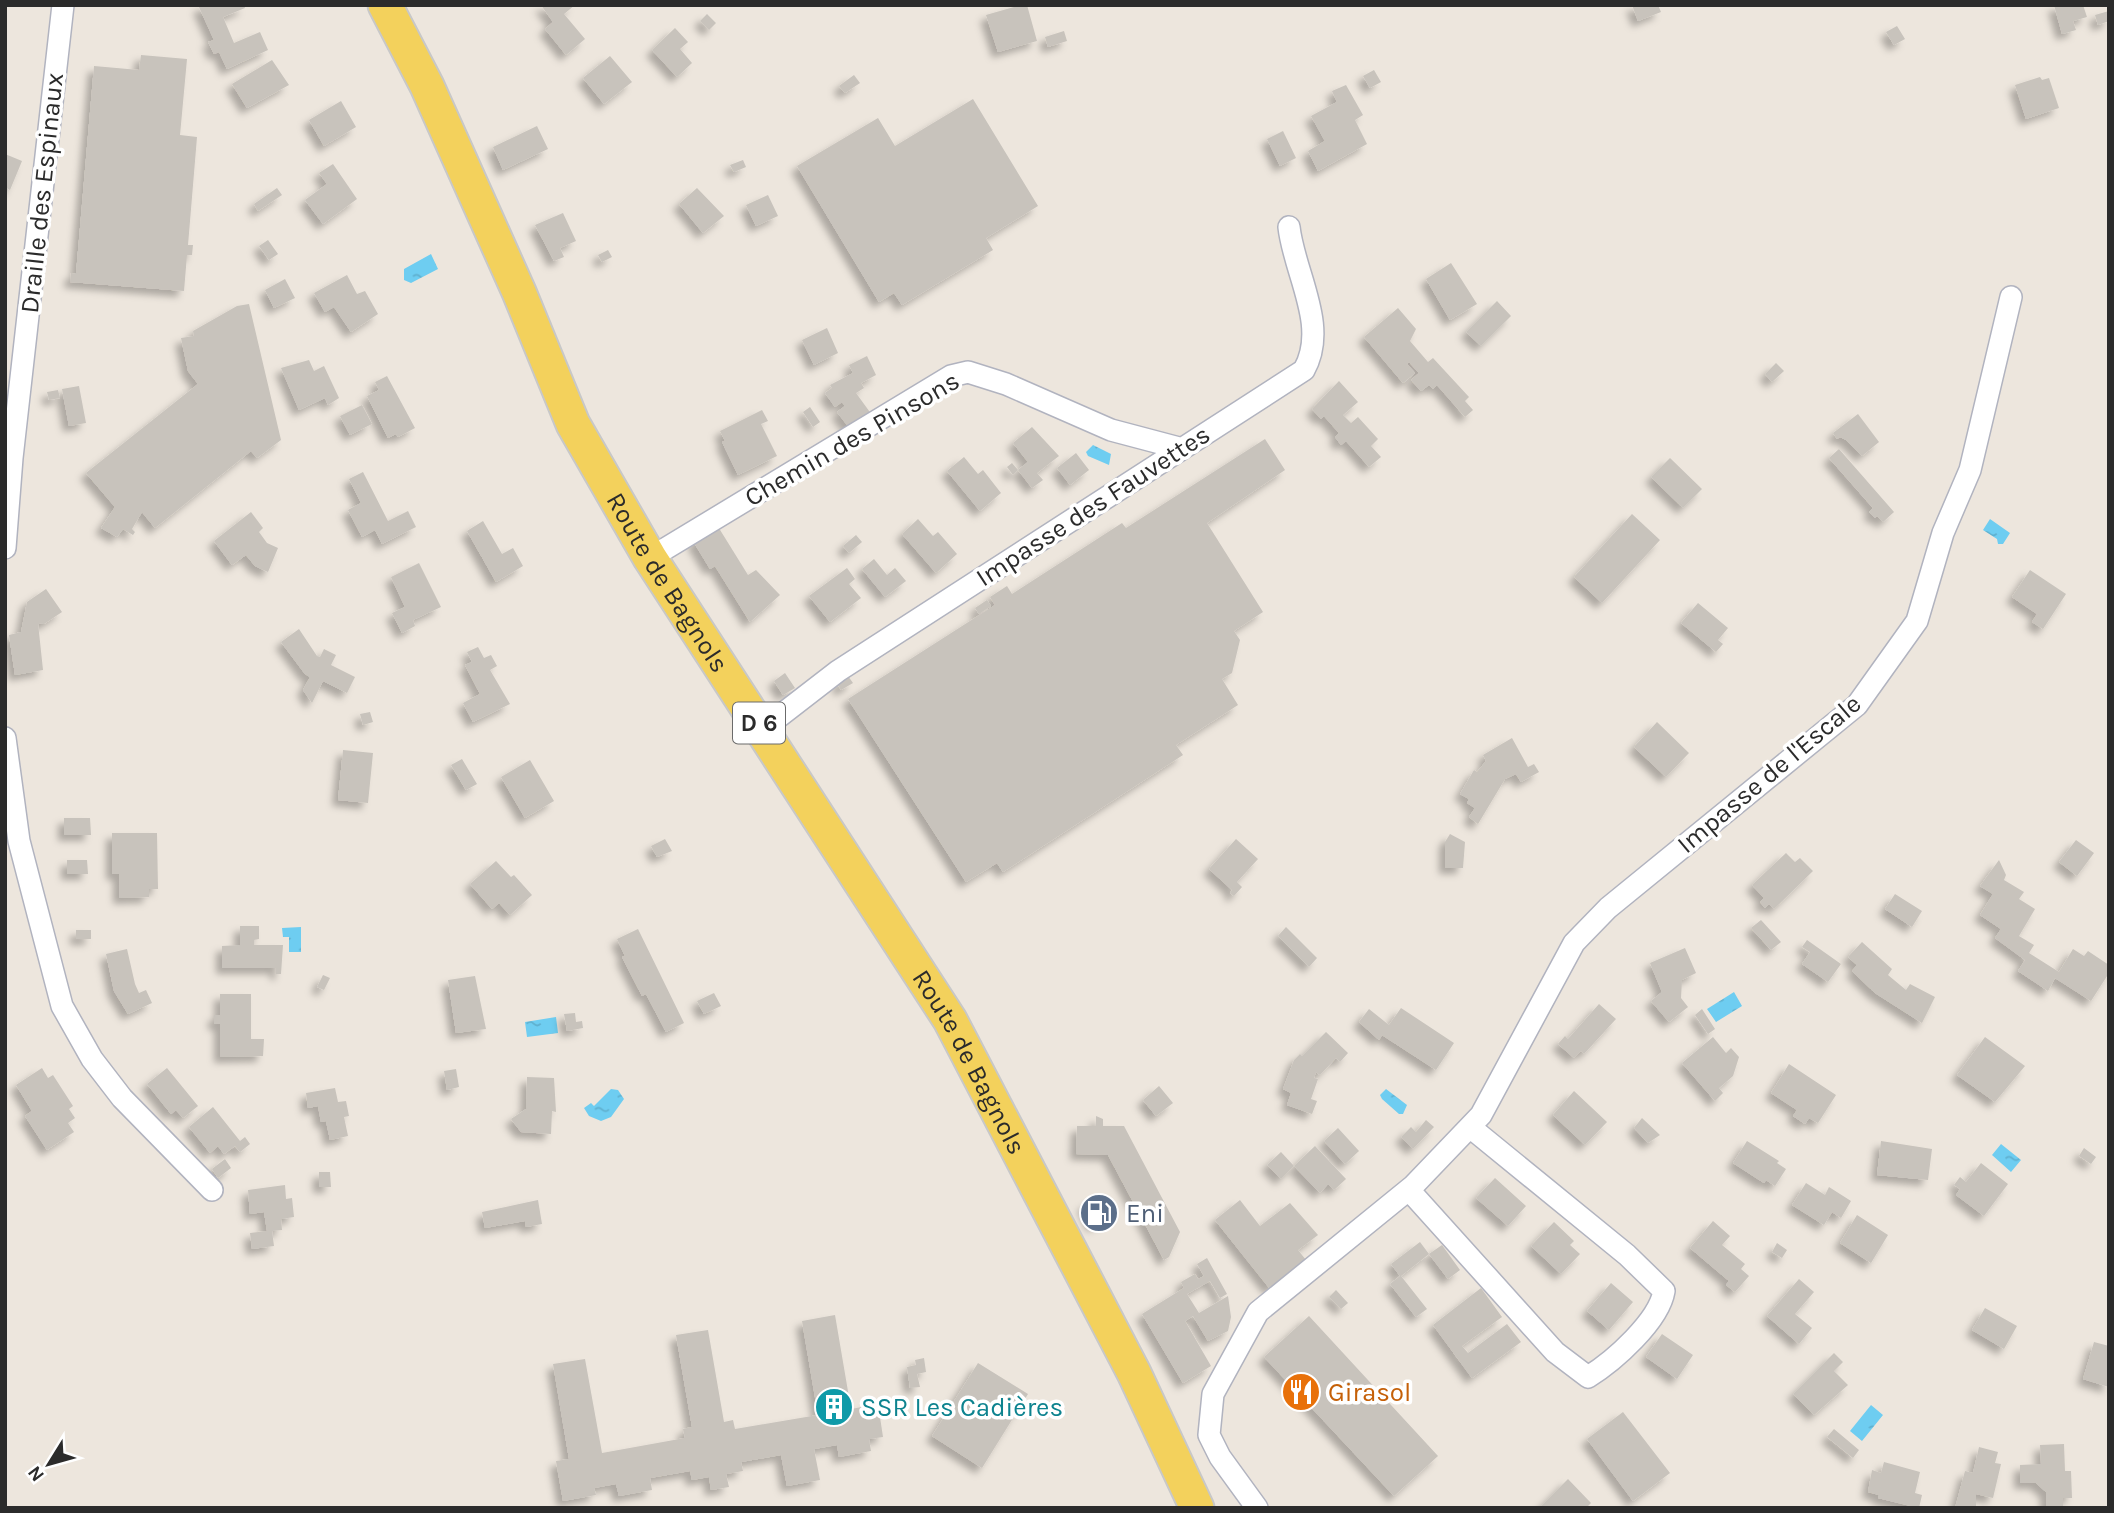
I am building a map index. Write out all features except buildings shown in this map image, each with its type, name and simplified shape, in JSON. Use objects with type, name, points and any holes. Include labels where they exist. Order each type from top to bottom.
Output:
[{"type":"main road","name":"Route de Bagnols","points":[[384,5],[427,86],[519,292],[573,424],[650,558],[950,1020],[1134,1373],[1159,1429]]},
{"type":"main road","name":"D 6","points":[[1159,1429],[1174,1508]]},
{"type":"main road","name":"D 6","points":[[1159,1429],[1175,1457],[1197,1508]]},
{"type":"street","name":"Draille des Espinaux","points":[[5,548],[12,458],[63,5]]},
{"type":"street","name":"Impasse des Fauvettes","points":[[763,729],[838,671],[1304,370],[1314,353],[1315,333],[1291,249],[1289,227]]},
{"type":"street","name":"Impasse de l'Escale","points":[[1257,1508],[1220,1457],[1209,1435],[1213,1394],[1258,1312],[1409,1190],[1471,1126],[1480,1115],[1574,943],[1608,908],[1857,705],[1917,621],[1943,533],[1970,470],[2011,297]]},
{"type":"street","name":"Chemin des Pinsons","points":[[650,558],[951,376],[968,372],[1111,430],[1180,448]]},
{"type":"street","points":[[5,737],[19,841],[62,1006],[92,1059],[122,1098],[212,1190]]},
{"type":"street","points":[[1409,1190],[1555,1352],[1588,1377],[1610,1363],[1662,1306],[1664,1291],[1627,1255],[1471,1126]]},
{"type":"water","points":[[431,254],[438,269],[411,283],[404,280],[404,269]]},
{"type":"water","points":[[1093,445],[1111,454],[1109,465],[1088,456],[1086,452]]},
{"type":"water","points":[[1990,519],[2010,533],[2003,544],[1998,544],[1997,539],[1983,530]]},
{"type":"water","points":[[301,927],[301,952],[289,952],[289,937],[283,937],[282,928]]},
{"type":"water","points":[[1734,992],[1742,1006],[1716,1022],[1707,1009]]},
{"type":"water","points":[[556,1017],[558,1033],[527,1037],[525,1022]]},
{"type":"water","points":[[611,1089],[618,1090],[624,1099],[611,1117],[601,1121],[589,1116],[584,1108],[591,1103],[594,1106]]},
{"type":"water","points":[[1386,1089],[1407,1105],[1403,1114],[1399,1114],[1382,1099],[1380,1095]]},
{"type":"water","points":[[2001,1144],[2021,1160],[2011,1172],[1992,1155]]},
{"type":"water","points":[[1871,1405],[1883,1415],[1862,1441],[1850,1431]]},
{"type":"place","name":"Eni","points":[[1099,1213]]},
{"type":"place","name":"Girasol","points":[[1301,1392]]},
{"type":"place","name":"SSR Les Cadières","points":[[834,1407]]}]
